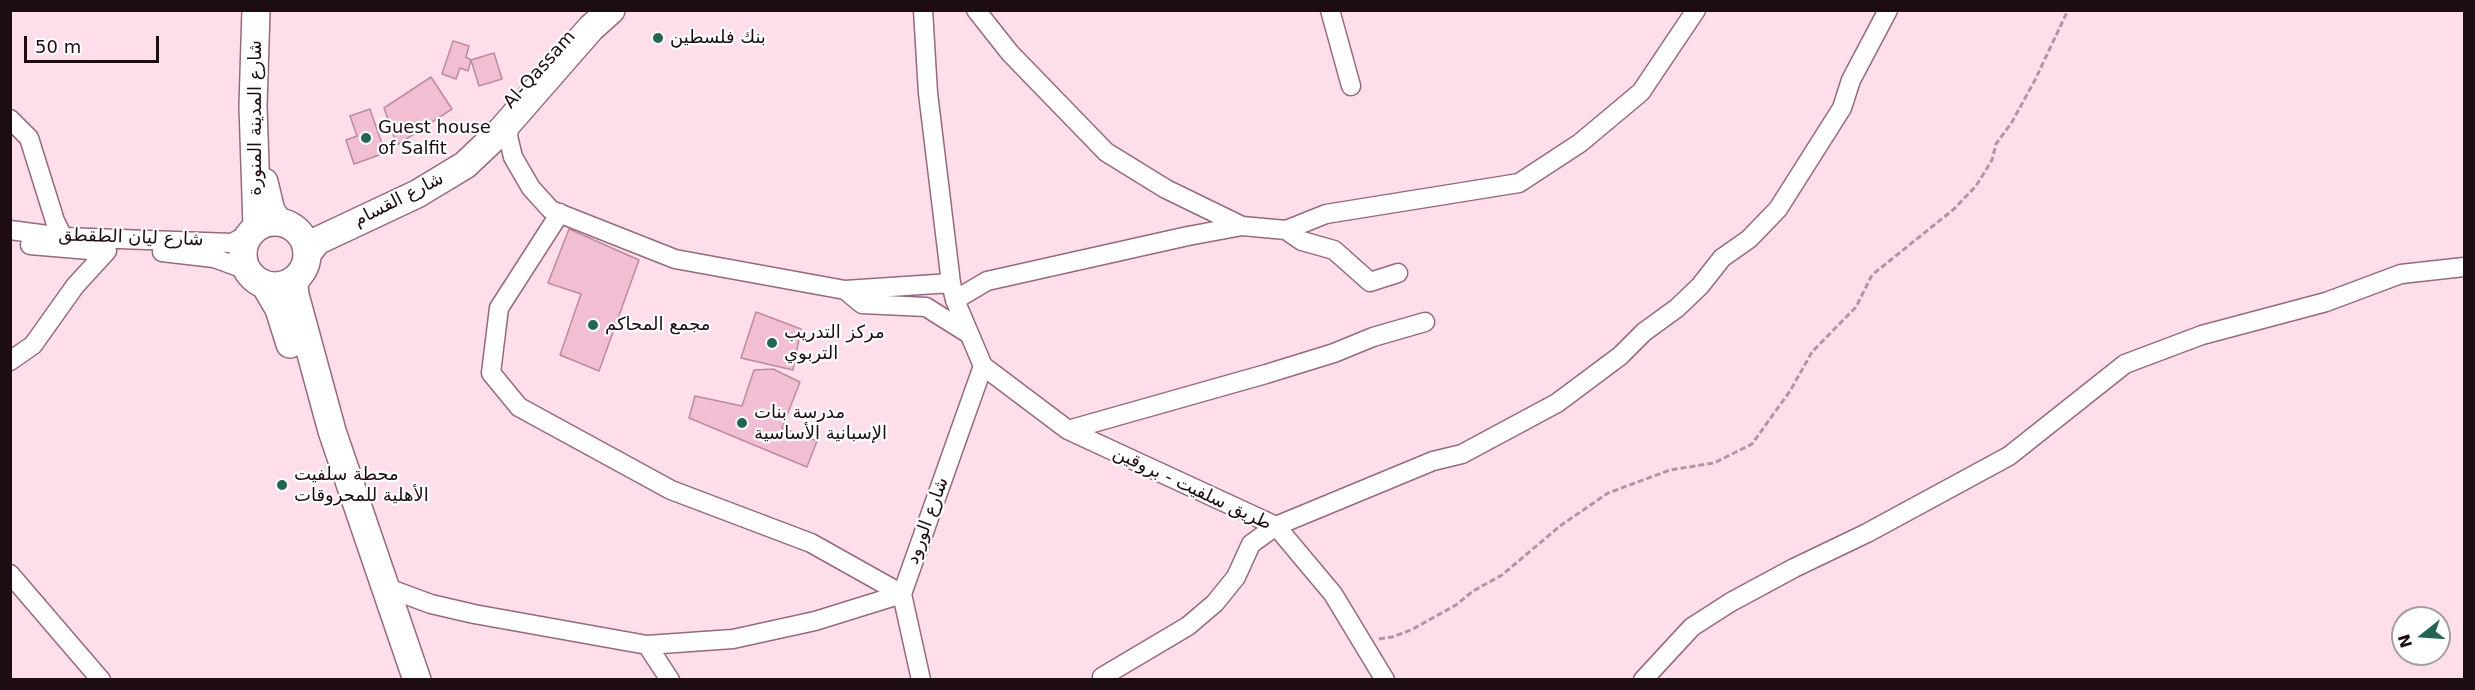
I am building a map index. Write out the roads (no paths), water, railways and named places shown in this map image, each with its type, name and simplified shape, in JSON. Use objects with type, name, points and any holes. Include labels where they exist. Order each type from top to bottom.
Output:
[{"type":"main road","name":"شارع المدينة المنورة","points":[[256,10],[253,106],[281,240]]},
{"type":"main road","points":[[266,10],[263,106],[264,188],[294,285],[316,377],[352,493],[417,680]]},
{"type":"main road","name":"شارع القسام","points":[[281,240],[317,241],[417,194],[455,171],[479,153],[591,28],[611,10]]},
{"type":"main road","name":"Al-Qassam","points":[[256,277],[283,285],[281,240],[313,229],[456,154],[493,122],[590,14]]},
{"type":"main road","points":[[281,240],[243,251],[256,277],[279,309],[320,442],[406,680]]},
{"type":"street","points":[[923,10],[928,93],[953,291],[983,366]]},
{"type":"street","points":[[976,10],[1010,53],[1106,152],[1166,189],[1242,226]]},
{"type":"street","points":[[1330,10],[1351,86]]},
{"type":"street","points":[[510,121],[510,147],[522,174],[542,202],[551,210],[675,259],[845,290],[953,291],[987,281],[1188,236],[1242,226],[1286,230],[1326,214],[1519,183],[1580,143],[1641,92],[1696,10]]},
{"type":"street","points":[[1102,677],[1188,626],[1215,603],[1236,577],[1251,544],[1276,526],[1433,461],[1462,453],[1557,403],[1620,356],[1644,332],[1677,308],[1700,286],[1722,258],[1749,239],[1778,209],[1842,108],[1851,80],[1888,10]]},
{"type":"street","points":[[10,119],[29,138],[55,221],[63,237]]},
{"type":"street","points":[[560,213],[499,308],[491,373],[519,407],[671,490],[811,543],[902,594],[921,680]]},
{"type":"street","name":"شارع ليان الطقطق","points":[[10,230],[63,237],[232,243],[281,240]]},
{"type":"street","points":[[1286,230],[1302,241],[1334,250],[1370,282],[1398,273]]},
{"type":"street","name":"شارع ليان الطقطق","points":[[10,243],[62,249],[188,254],[214,258],[256,277]]},
{"type":"street","points":[[10,361],[33,345],[75,286],[107,251]]},
{"type":"street","points":[[1643,680],[1692,627],[1762,585],[1868,533],[2009,456],[2125,364],[2202,335],[2326,302],[2401,274],[2464,267]]},
{"type":"street","points":[[845,290],[862,304],[926,307],[969,334]]},
{"type":"street","points":[[1068,430],[1266,374],[1334,353],[1373,337],[1425,322]]},
{"type":"street","name":"طريق سلفيت - بروقين","points":[[983,366],[1068,430],[1276,526],[1333,594],[1385,680]]},
{"type":"street","name":"شارع الورود","points":[[902,594],[983,366]]},
{"type":"street","points":[[10,574],[101,680]]},
{"type":"street","points":[[385,587],[431,604],[474,614],[647,645],[733,639],[816,621],[902,594]]},
{"type":"street","points":[[647,645],[670,680]]},
{"type":"place","name":"بنك فلسطين","points":[[658,38]]},
{"type":"place","name":"Guest house of Salfit","points":[[366,138]]},
{"type":"place","name":"مجمع المحاكم","points":[[593,325]]},
{"type":"place","name":"مركز التدريب التربوي","points":[[772,343]]},
{"type":"place","name":"مدرسة بنات الإسبانية الأساسية","points":[[742,423]]},
{"type":"place","name":"محطة سلفيت الأهلية للمحروقات","points":[[282,485]]}]
